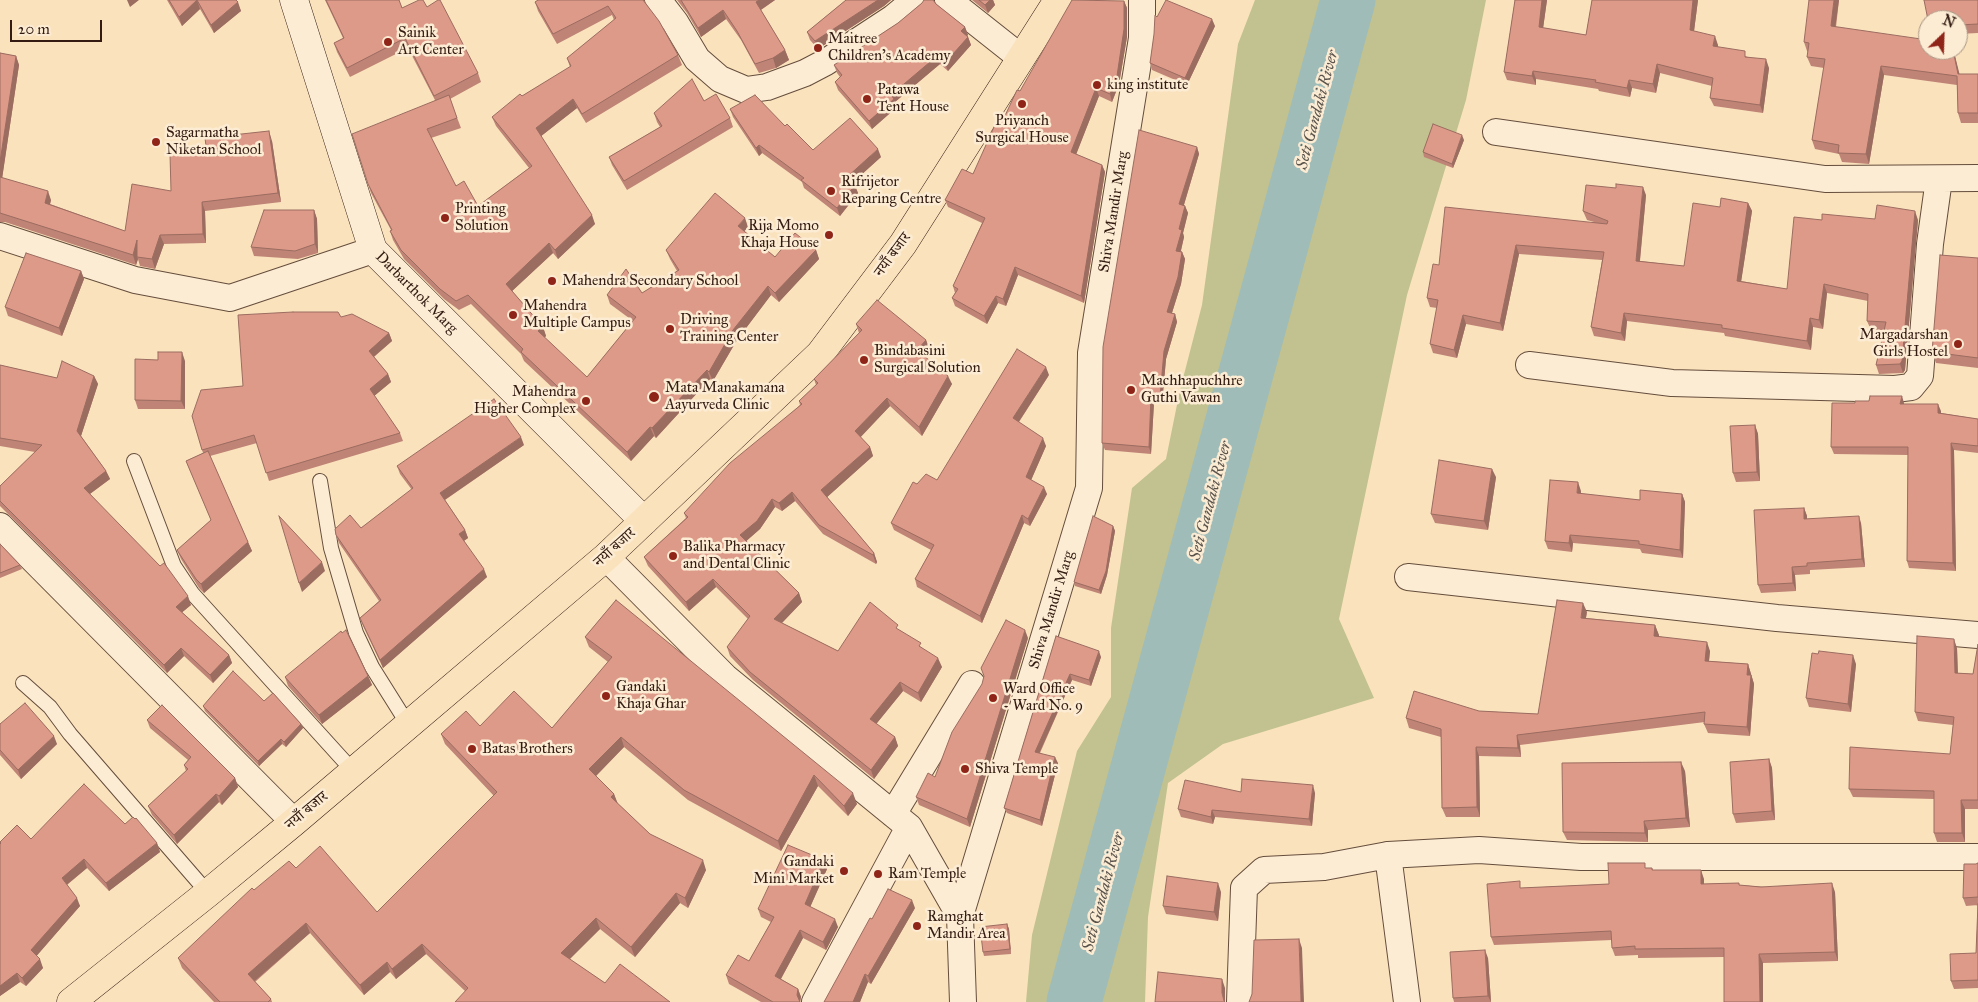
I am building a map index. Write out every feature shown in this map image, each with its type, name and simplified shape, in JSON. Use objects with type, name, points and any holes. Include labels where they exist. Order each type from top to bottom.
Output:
[{"type":"main road","name":"Darbarthok Marg","points":[[294,0],[373,250],[644,521]]},
{"type":"main road","name":"नयाँ बजार","points":[[71,1002],[294,822],[606,557],[820,354],[903,244],[1020,57],[1058,0]]},
{"type":"street","points":[[658,0],[675,22],[697,59],[720,79],[746,90],[767,87],[805,73],[826,62],[893,18],[915,0]]},
{"type":"street","points":[[948,0],[1020,57]]},
{"type":"street","name":"Shiva Mandir Marg","points":[[960,916],[1089,488],[1091,353],[1142,38],[1142,0]]},
{"type":"street","points":[[1496,132],[1825,179],[1978,178]]},
{"type":"street","points":[[1529,365],[1672,383],[1895,389],[1911,387],[1920,376],[1930,244],[1938,179]]},
{"type":"street","points":[[0,236],[135,280],[230,298],[373,250]]},
{"type":"street","points":[[0,526],[294,822]]},
{"type":"street","points":[[606,557],[725,677],[901,820],[960,916],[963,1002]]},
{"type":"street","points":[[1408,577],[1777,618],[1978,635]]},
{"type":"street","points":[[815,1002],[901,820],[972,684]]},
{"type":"street","points":[[1240,1002],[1244,888],[1264,870],[1324,867],[1388,855],[1479,850],[1581,857],[1978,857]]},
{"type":"street","points":[[1388,855],[1407,1002]]},
{"type":"lane","points":[[134,461],[174,566],[192,593],[354,772]]},
{"type":"lane","points":[[320,481],[331,548],[356,633],[372,667],[409,726]]},
{"type":"lane","points":[[23,683],[50,707],[81,748],[208,893]]},
{"type":"green space","points":[[1255,0],[1486,0],[1466,100],[1407,295],[1339,619],[1374,698],[1223,744],[1168,783],[1148,917],[1145,1002],[1026,1002],[1032,935],[1077,751],[1111,697],[1111,628],[1132,488],[1166,459],[1180,390],[1202,305],[1238,44]]},
{"type":"building","points":[[169,0],[197,0],[179,17]]},
{"type":"building","points":[[197,0],[236,0],[238,2],[211,25]]},
{"type":"building","points":[[326,0],[399,0],[402,8],[419,0],[423,0],[427,7],[440,0],[478,73],[434,96],[405,38],[347,68],[334,43],[344,38]]},
{"type":"building","points":[[538,0],[643,0],[659,21],[678,55],[582,114],[573,99],[536,128],[592,215],[555,250],[549,243],[506,284],[543,327],[538,331],[587,377],[636,317],[607,295],[626,269],[642,293],[679,270],[666,250],[715,193],[745,218],[738,226],[775,257],[795,233],[816,250],[775,293],[768,286],[733,330],[709,372],[707,370],[627,452],[521,352],[523,349],[468,295],[456,301],[440,289],[401,250],[368,184],[352,134],[449,95],[457,118],[427,129],[456,186],[464,181],[478,206],[532,166],[492,117],[520,94],[522,96],[571,66],[567,58],[616,18],[608,6],[553,34],[535,2]]},
{"type":"building","points":[[681,0],[759,0],[756,2],[785,50],[773,58],[755,64],[723,10],[698,28]]},
{"type":"building","points":[[846,0],[878,0],[815,41],[807,32]]},
{"type":"building","points":[[924,0],[933,0],[965,27],[961,31],[968,37],[945,63],[937,56],[891,95],[894,99],[869,121],[835,82],[842,75],[834,65],[898,23]]},
{"type":"building","points":[[979,0],[990,0],[985,5]]},
{"type":"building","points":[[1072,0],[1124,1],[1124,29],[1117,76],[1110,94],[1096,88],[1071,152],[1102,165],[1081,296],[1015,267],[1003,299],[996,296],[984,316],[952,298],[958,289],[953,286],[985,218],[945,200],[962,169],[973,174],[998,118],[1003,120],[1017,90],[1020,91]]},
{"type":"building","points":[[1166,0],[1212,19],[1185,78],[1150,63],[1155,15],[1157,17]]},
{"type":"building","points":[[1515,0],[1542,0],[1539,27],[1586,35],[1592,0],[1693,0],[1690,30],[1715,36],[1713,46],[1745,51],[1745,57],[1766,59],[1760,105],[1710,98],[1713,78],[1657,64],[1653,84],[1629,80],[1627,88],[1595,82],[1596,80],[1533,71],[1532,76],[1504,72]]},
{"type":"building","points":[[1809,0],[1834,0],[1831,26],[1918,39],[1918,60],[1955,60],[1958,74],[1978,74],[1978,113],[1958,113],[1957,76],[1881,66],[1866,154],[1838,153],[1839,145],[1812,140],[1825,59],[1807,57],[1809,43],[1804,42]]},
{"type":"building","points":[[1924,0],[1978,0],[1978,24],[1968,24],[1968,10],[1926,10]]},
{"type":"building","points":[[0,53],[16,56],[0,162]]},
{"type":"building","points":[[692,79],[704,101],[716,94],[730,118],[624,181],[609,157],[662,126],[654,113]]},
{"type":"building","points":[[755,95],[785,126],[787,124],[813,150],[850,118],[878,149],[846,178],[855,185],[837,208],[801,180],[804,178],[759,145],[756,148],[730,109]]},
{"type":"building","points":[[1433,124],[1462,135],[1452,164],[1423,152]]},
{"type":"building","points":[[1139,130],[1197,147],[1179,204],[1185,206],[1179,229],[1182,230],[1176,251],[1182,252],[1178,277],[1167,312],[1175,314],[1164,351],[1160,397],[1151,396],[1149,447],[1102,443],[1103,347]]},
{"type":"building","points":[[269,131],[278,193],[202,202],[203,234],[160,235],[152,259],[137,257],[137,240],[133,255],[0,213],[0,177],[48,191],[45,203],[125,231],[132,184],[171,191],[170,154],[207,154],[205,138]]},
{"type":"building","points":[[1616,184],[1643,187],[1636,261],[1684,266],[1693,203],[1720,207],[1721,198],[1748,203],[1737,281],[1787,289],[1794,217],[1822,220],[1822,214],[1875,219],[1877,205],[1915,211],[1902,361],[1900,364],[1876,365],[1886,322],[1867,321],[1868,294],[1824,284],[1819,320],[1810,318],[1807,341],[1722,328],[1722,325],[1624,313],[1621,333],[1591,327],[1604,252],[1516,245],[1500,323],[1463,315],[1454,350],[1430,344],[1438,300],[1427,298],[1433,264],[1439,265],[1445,207],[1607,224],[1608,221],[1583,211],[1586,185],[1616,188]]},
{"type":"building","points":[[264,210],[314,210],[315,244],[295,251],[251,247]]},
{"type":"building","points":[[26,253],[81,271],[59,328],[5,307]]},
{"type":"building","points":[[1940,255],[1978,258],[1978,358],[1932,352]]},
{"type":"building","points":[[877,300],[926,340],[917,350],[948,376],[919,427],[887,398],[855,431],[870,447],[821,490],[874,553],[873,555],[819,525],[792,492],[779,503],[772,499],[757,521],[740,535],[799,593],[774,619],[838,651],[870,602],[898,625],[896,628],[921,643],[919,646],[938,658],[918,693],[900,682],[870,719],[895,737],[871,770],[750,672],[727,647],[750,616],[713,579],[686,602],[644,557],[688,517],[684,513],[730,463],[802,404],[799,401],[818,383],[814,379],[862,330],[856,324]]},
{"type":"building","points":[[338,312],[341,317],[352,314],[389,333],[369,351],[388,374],[370,389],[400,433],[266,473],[254,435],[202,450],[192,416],[201,390],[243,386],[238,315]]},
{"type":"building","points":[[1017,349],[1046,367],[1013,418],[1043,438],[1026,477],[1044,487],[1028,519],[1022,515],[980,616],[915,579],[934,545],[891,523],[913,482],[917,484],[926,474],[937,480]]},
{"type":"building","points":[[158,352],[182,352],[181,401],[135,400],[135,359],[158,360]]},
{"type":"building","points":[[62,361],[94,376],[77,431],[106,471],[84,488],[160,566],[164,563],[188,596],[176,607],[229,655],[210,675],[181,648],[164,665],[0,501],[0,486],[42,445],[0,438],[0,365],[57,378]]},
{"type":"building","points":[[1870,396],[1902,396],[1900,404],[1938,404],[1938,413],[1978,419],[1978,446],[1951,443],[1953,563],[1907,561],[1908,447],[1831,447],[1832,403],[1869,401]]},
{"type":"building","points":[[494,399],[521,437],[440,493],[465,530],[459,534],[484,569],[380,660],[360,618],[381,600],[336,535],[335,529],[350,515],[361,528],[413,488],[397,466]]},
{"type":"building","points":[[1755,425],[1757,472],[1733,473],[1730,426]]},
{"type":"building","points":[[208,451],[248,542],[201,584],[177,550],[211,520],[186,461]]},
{"type":"building","points":[[1439,460],[1492,469],[1484,521],[1431,514]]},
{"type":"building","points":[[1550,480],[1578,482],[1577,493],[1640,500],[1640,490],[1682,494],[1680,550],[1639,544],[1639,541],[1570,535],[1569,543],[1545,541]]},
{"type":"building","points":[[1804,508],[1804,519],[1859,516],[1862,559],[1807,563],[1807,566],[1792,567],[1793,583],[1758,585],[1754,510]]},
{"type":"building","points":[[279,516],[322,562],[299,583]]},
{"type":"building","points":[[1093,516],[1113,526],[1106,571],[1099,590],[1074,582]]},
{"type":"building","points":[[0,544],[20,565],[0,573]]},
{"type":"building","points":[[616,600],[853,793],[844,806],[814,775],[778,841],[684,790],[621,737],[589,769],[614,794],[611,797],[650,834],[703,860],[685,898],[676,893],[631,947],[596,918],[561,953],[605,983],[620,964],[670,1002],[455,1002],[468,988],[422,944],[392,969],[387,962],[360,985],[306,923],[248,974],[271,999],[268,1002],[220,1002],[178,958],[252,888],[254,890],[289,861],[296,868],[320,846],[377,912],[497,792],[441,734],[466,711],[480,726],[514,691],[552,728],[612,657],[585,637]]},
{"type":"building","points":[[1557,600],[1583,603],[1581,618],[1655,625],[1654,636],[1707,642],[1705,661],[1748,664],[1747,675],[1751,675],[1747,727],[1704,724],[1705,712],[1517,735],[1518,748],[1476,747],[1477,807],[1442,808],[1441,729],[1406,718],[1414,691],[1479,711],[1538,714]]},
{"type":"building","points":[[1006,620],[1025,630],[967,819],[916,797],[928,773],[935,777],[952,732],[982,684],[984,676],[981,668]]},
{"type":"building","points":[[346,630],[368,676],[319,715],[285,677],[341,631],[342,633]]},
{"type":"building","points":[[1056,636],[1099,651],[1089,680],[1070,674],[1035,752],[1055,757],[1040,820],[1004,808]]},
{"type":"building","points":[[1917,636],[1954,639],[1955,673],[1973,674],[1978,644],[1978,800],[1961,800],[1962,833],[1934,833],[1934,791],[1849,789],[1850,747],[1950,754],[1954,717],[1915,712]]},
{"type":"building","points":[[1819,651],[1853,655],[1848,704],[1806,698],[1812,653],[1818,654]]},
{"type":"building","points":[[233,671],[264,701],[273,693],[301,724],[284,742],[281,739],[258,761],[203,706]]},
{"type":"building","points":[[25,703],[54,736],[18,770],[0,750],[0,724]]},
{"type":"building","points":[[162,705],[235,778],[219,796],[216,794],[174,835],[148,806],[188,769],[184,765],[191,757],[147,720]]},
{"type":"building","points":[[1769,759],[1772,811],[1733,814],[1730,762]]},
{"type":"building","points":[[1681,762],[1686,818],[1644,821],[1645,833],[1563,832],[1562,763]]},
{"type":"building","points":[[1242,779],[1313,785],[1309,819],[1212,810],[1211,817],[1178,809],[1185,780],[1241,792]]},
{"type":"building","points":[[84,784],[125,824],[133,817],[136,818],[157,843],[106,883],[84,859],[62,878],[77,898],[31,950],[40,959],[22,978],[17,973],[0,986],[0,842],[17,825],[31,839]]},
{"type":"building","points":[[788,845],[824,860],[805,904],[835,919],[823,942],[800,930],[775,976],[798,989],[797,995],[800,1002],[773,1002],[726,975],[738,955],[749,961],[774,917],[758,909]]},
{"type":"building","points":[[1608,863],[1645,863],[1645,868],[1652,868],[1652,870],[1701,870],[1701,884],[1739,883],[1739,885],[1761,887],[1832,883],[1835,952],[1759,954],[1760,1002],[1724,1002],[1724,948],[1635,949],[1635,946],[1612,948],[1611,931],[1491,937],[1487,884],[1520,881],[1520,888],[1609,884]]},
{"type":"building","points":[[1978,863],[1978,897],[1963,898],[1964,864]]},
{"type":"building","points":[[1167,876],[1218,883],[1214,912],[1163,906]]},
{"type":"building","points":[[888,889],[912,900],[868,976],[865,974],[853,1002],[824,1002],[870,918],[872,919]]},
{"type":"building","points":[[1978,904],[1978,980],[1951,981],[1950,954],[1976,953]]},
{"type":"building","points":[[1007,924],[1010,949],[983,952],[980,927]]},
{"type":"building","points":[[1299,939],[1301,1002],[1249,1002],[1252,994],[1254,940]]},
{"type":"building","points":[[1485,950],[1488,996],[1453,998],[1450,952]]},
{"type":"building","points":[[1158,972],[1222,979],[1222,993],[1225,1002],[1155,1002]]},
{"type":"waterway","name":"Seti Gandaki River","points":[[1074,1002],[1348,0]]},
{"type":"place","name":"Sainik Art Center","points":[[388,42]]},
{"type":"place","name":"Maitree Children's Academy","points":[[818,48]]},
{"type":"place","name":"king institute","points":[[1097,85]]},
{"type":"place","name":"Patawa Tent House","points":[[867,99]]},
{"type":"place","name":"Priyanch Surgical House","points":[[1022,104]]},
{"type":"place","name":"Sagarmatha Niketan School","points":[[156,142]]},
{"type":"place","name":"Rifrijetor Reparing Centre","points":[[831,191]]},
{"type":"place","name":"Printing Solution","points":[[445,218]]},
{"type":"place","name":"Rija Momo Khaja House","points":[[829,235]]},
{"type":"place","name":"Mahendra Secondary School","points":[[552,281]]},
{"type":"place","name":"Mahendra Multiple Campus","points":[[513,315]]},
{"type":"place","name":"Driving Training Center","points":[[670,329]]},
{"type":"place","name":"Margadarshan Girls Hostel","points":[[1958,344]]},
{"type":"place","name":"Bindabasini Surgical Solution","points":[[864,360]]},
{"type":"place","name":"Machhapuchhre Guthi Vawan","points":[[1131,390]]},
{"type":"place","name":"Mata Manakamana Aayurveda Clinic","points":[[654,397]]},
{"type":"place","name":"Mahendra Higher Complex","points":[[586,401]]},
{"type":"place","name":"Balika Pharmacy and Dental Clinic","points":[[673,556]]},
{"type":"place","name":"Gandaki Khaja Ghar","points":[[606,696]]},
{"type":"place","name":"Ward Office - Ward No. 9","points":[[993,698]]},
{"type":"place","name":"Batas Brothers","points":[[472,749]]},
{"type":"place","name":"Shiva Temple","points":[[965,769]]},
{"type":"place","name":"Gandaki Mini Market","points":[[844,871]]},
{"type":"place","name":"Ram Temple","points":[[878,874]]},
{"type":"place","name":"Ramghat Mandir Area","points":[[917,926]]}]
